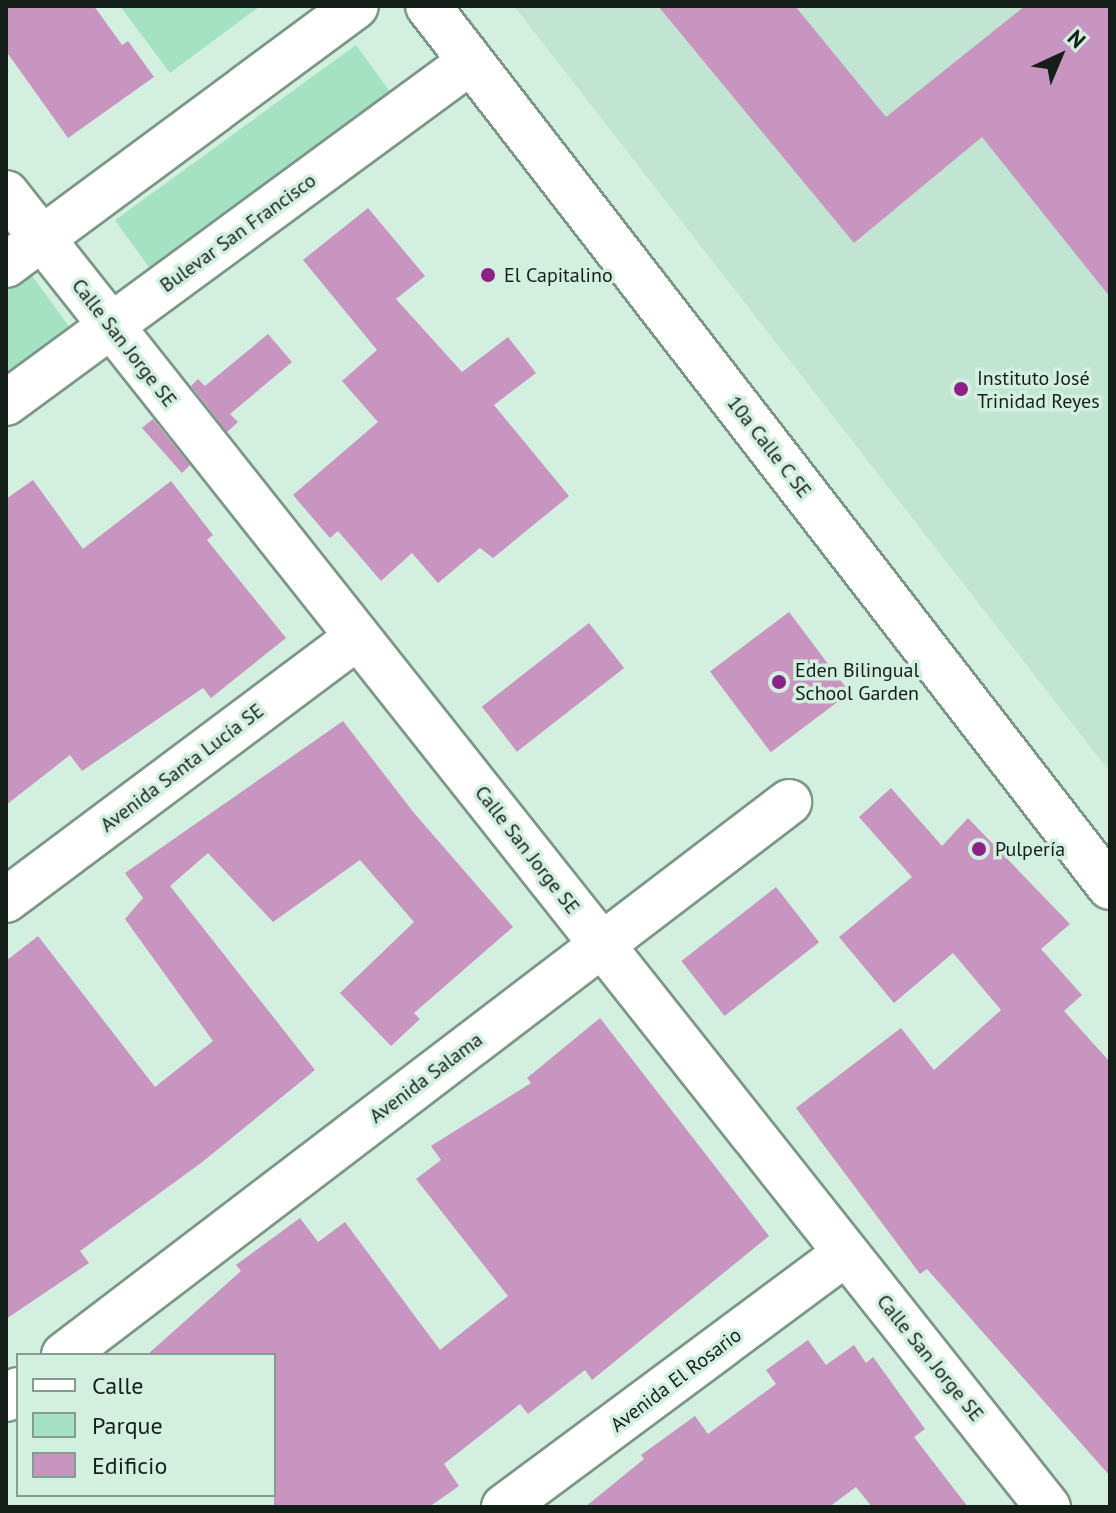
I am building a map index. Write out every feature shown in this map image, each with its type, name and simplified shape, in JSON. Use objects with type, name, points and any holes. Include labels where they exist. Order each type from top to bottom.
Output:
[{"type":"street","points":[[6,265],[356,6]]},
{"type":"street","name":"10a Calle C SE","points":[[428,6],[1110,887]]},
{"type":"street","name":"Bulevar San Francisco","points":[[6,403],[470,62]]},
{"type":"street","name":"Calle San Jorge SE","points":[[6,193],[1048,1507]]},
{"type":"street","name":"Avenida Santa Lucía SE","points":[[6,900],[357,637]]},
{"type":"street","name":"Avenida Salama","points":[[67,1353],[789,802]]},
{"type":"street","name":"Avenida El Rosario","points":[[504,1507],[846,1253]]},
{"type":"shaded area","name":"Instituto José Trinidad Reyes","points":[[514,6],[1110,6],[1110,772]]},
{"type":"green space","points":[[120,6],[260,6],[170,73]]},
{"type":"green space","points":[[356,45],[394,97],[153,272],[115,220]]},
{"type":"green space","points":[[30,273],[73,332],[6,381],[6,291]]},
{"type":"building","points":[[6,6],[94,6],[122,45],[128,41],[154,77],[68,138],[6,51]]},
{"type":"building","points":[[658,6],[795,6],[886,117],[1025,6],[1110,6],[1110,297],[982,137],[854,243]]},
{"type":"building","points":[[368,208],[425,276],[396,299],[462,372],[508,337],[536,373],[494,405],[569,496],[493,558],[480,548],[438,583],[412,553],[381,581],[338,531],[330,538],[293,495],[378,422],[342,381],[377,350],[303,260]]},
{"type":"building","points":[[268,334],[292,362],[230,414],[238,422],[227,432],[191,386],[198,379],[205,386]]},
{"type":"building","points":[[153,419],[190,465],[182,473],[142,428]]},
{"type":"building","points":[[33,480],[83,549],[171,481],[213,535],[207,540],[286,638],[211,698],[203,688],[82,771],[70,755],[6,805],[6,499]]},
{"type":"building","name":"Eden Bilingual School Garden","points":[[789,612],[850,693],[771,752],[710,672]]},
{"type":"building","points":[[589,623],[624,668],[517,752],[482,707]]},
{"type":"building","points":[[343,721],[414,813],[513,927],[414,1013],[420,1019],[391,1046],[340,993],[414,922],[360,860],[273,922],[208,853],[170,886],[315,1070],[201,1163],[80,1251],[89,1263],[6,1319],[6,961],[38,936],[155,1087],[213,1041],[125,919],[143,898],[125,873]]},
{"type":"building","points":[[891,788],[942,846],[968,818],[1070,924],[1041,949],[1082,995],[1064,1011],[1110,1062],[1110,1476],[927,1269],[920,1274],[796,1108],[901,1028],[934,1070],[1001,1010],[953,953],[894,1003],[839,937],[912,877],[859,817]]},
{"type":"building","points":[[776,887],[819,942],[725,1016],[681,961]]},
{"type":"building","points":[[600,1018],[769,1236],[592,1380],[585,1370],[528,1414],[520,1404],[444,1464],[459,1486],[429,1507],[274,1507],[276,1353],[149,1353],[241,1271],[236,1265],[300,1218],[318,1242],[345,1222],[440,1350],[508,1296],[416,1179],[441,1160],[431,1146],[531,1083],[527,1078]]},
{"type":"building","points":[[808,1340],[826,1365],[854,1345],[866,1363],[873,1357],[925,1429],[914,1437],[968,1507],[872,1507],[856,1487],[829,1507],[585,1507],[644,1459],[641,1455],[695,1416],[708,1434],[776,1384],[766,1370]]},
{"type":"place","name":"El Capitalino","points":[[488,275]]},
{"type":"place","name":"Instituto José Trinidad Reyes","points":[[961,389]]},
{"type":"place","name":"Eden Bilingual School Garden","points":[[779,682]]},
{"type":"place","name":"Pulpería","points":[[979,849]]}]
